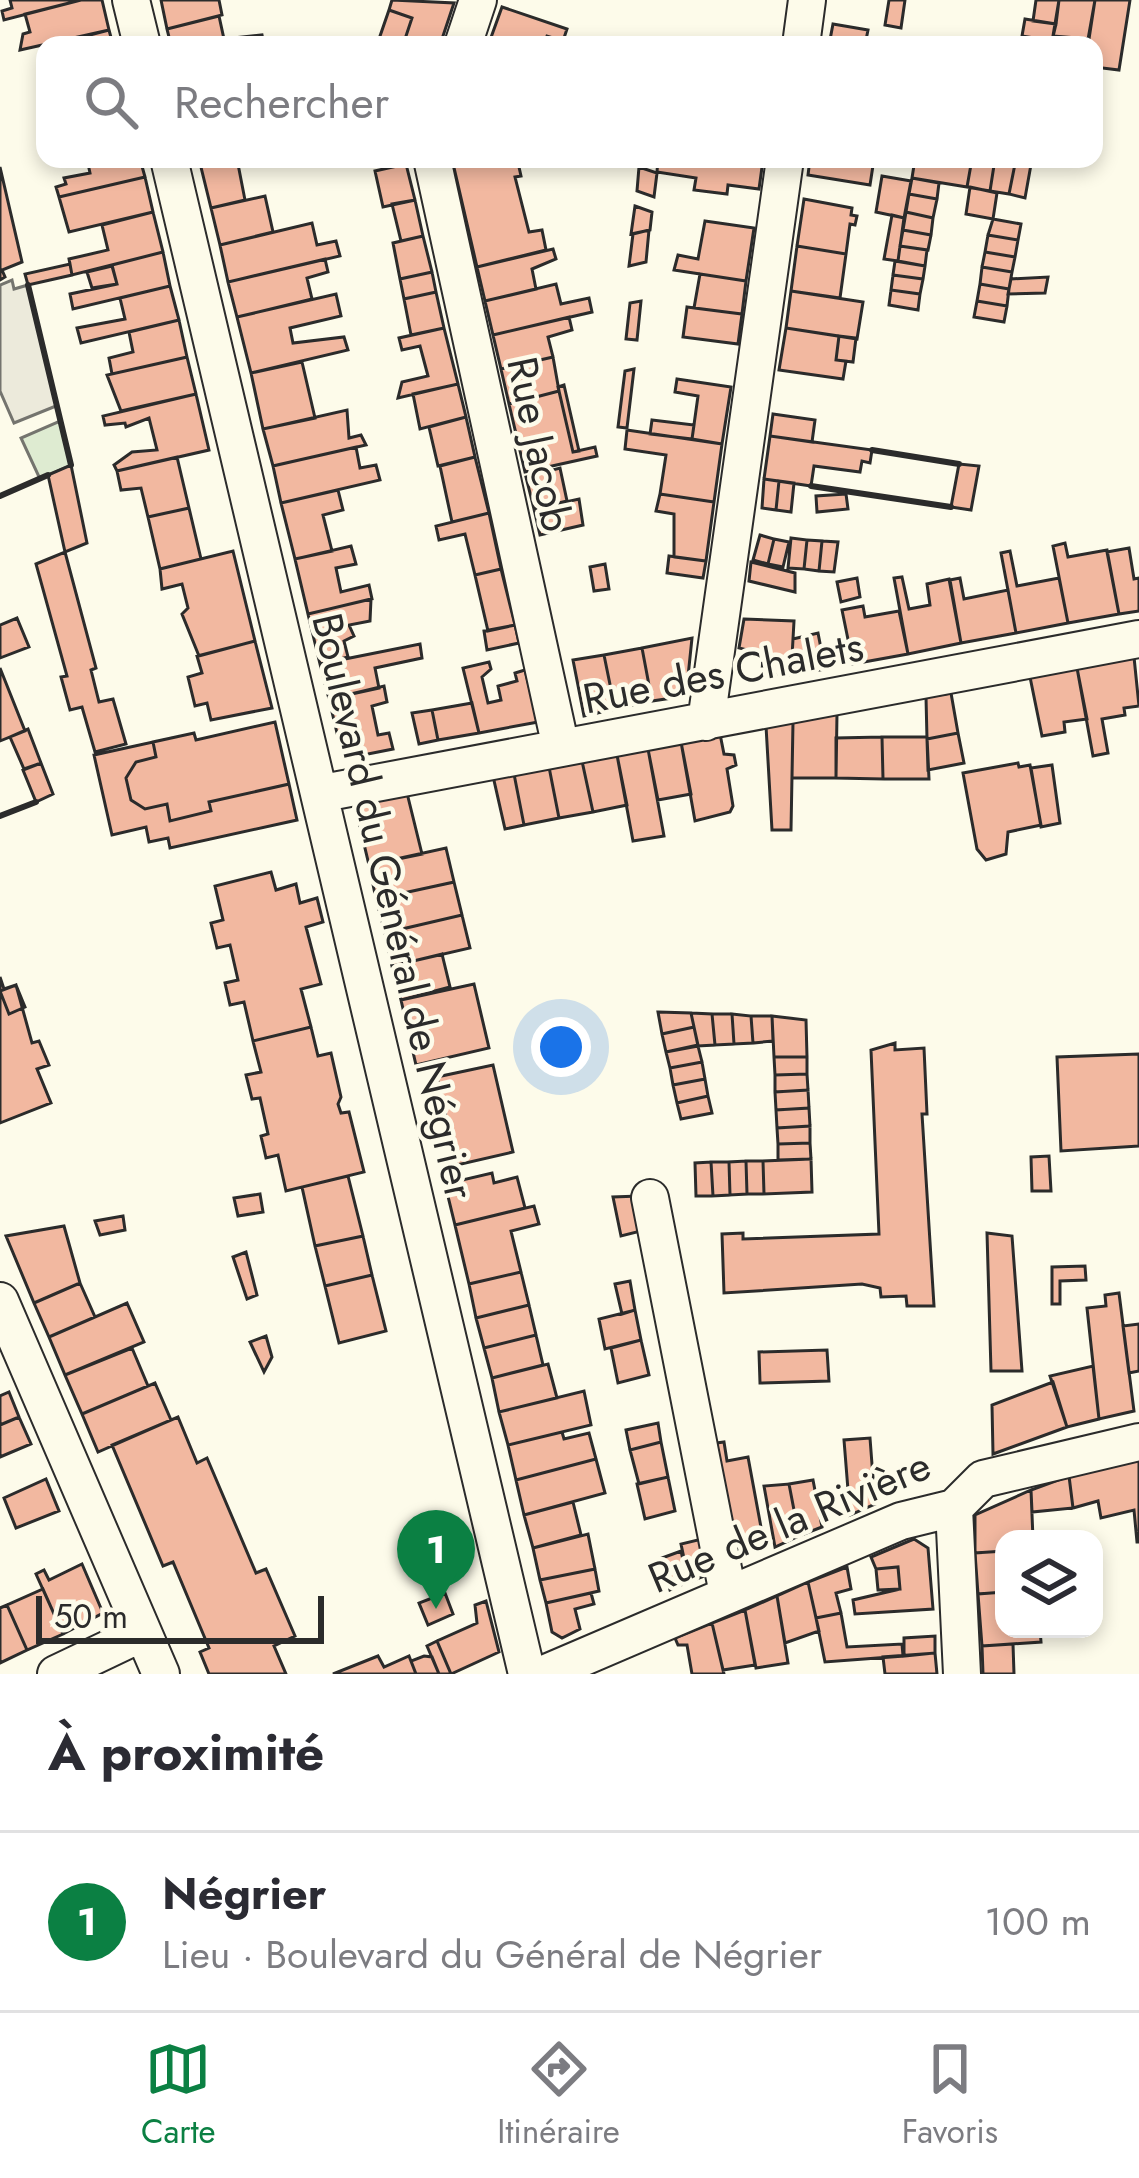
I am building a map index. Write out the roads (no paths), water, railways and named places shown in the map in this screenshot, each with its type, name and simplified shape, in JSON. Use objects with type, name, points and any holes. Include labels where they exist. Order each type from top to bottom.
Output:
[{"type":"street","points":[[130,0],[140,36]]},
{"type":"street","points":[[466,36],[478,0]]},
{"type":"street","points":[[802,36],[807,0]]},
{"type":"street","name":"Boulevard du Général de Négrier","points":[[171,168],[323,793],[527,1674]]},
{"type":"street","name":"Rue Jacob","points":[[434,168],[561,748]]},
{"type":"street","points":[[706,722],[784,168]]},
{"type":"street","name":"Rue des Chalets","points":[[323,793],[1139,639]]},
{"type":"street","points":[[650,1198],[728,1594]]},
{"type":"street","points":[[0,1301],[160,1674]]},
{"type":"street","name":"Rue de la Rivière","points":[[544,1674],[901,1521],[954,1508],[982,1479],[1139,1442]]},
{"type":"street","points":[[954,1508],[962,1674]]},
{"type":"street","points":[[56,1674],[142,1633]]},
{"type":"place","name":"Négrier","points":[[436,1609]]}]
